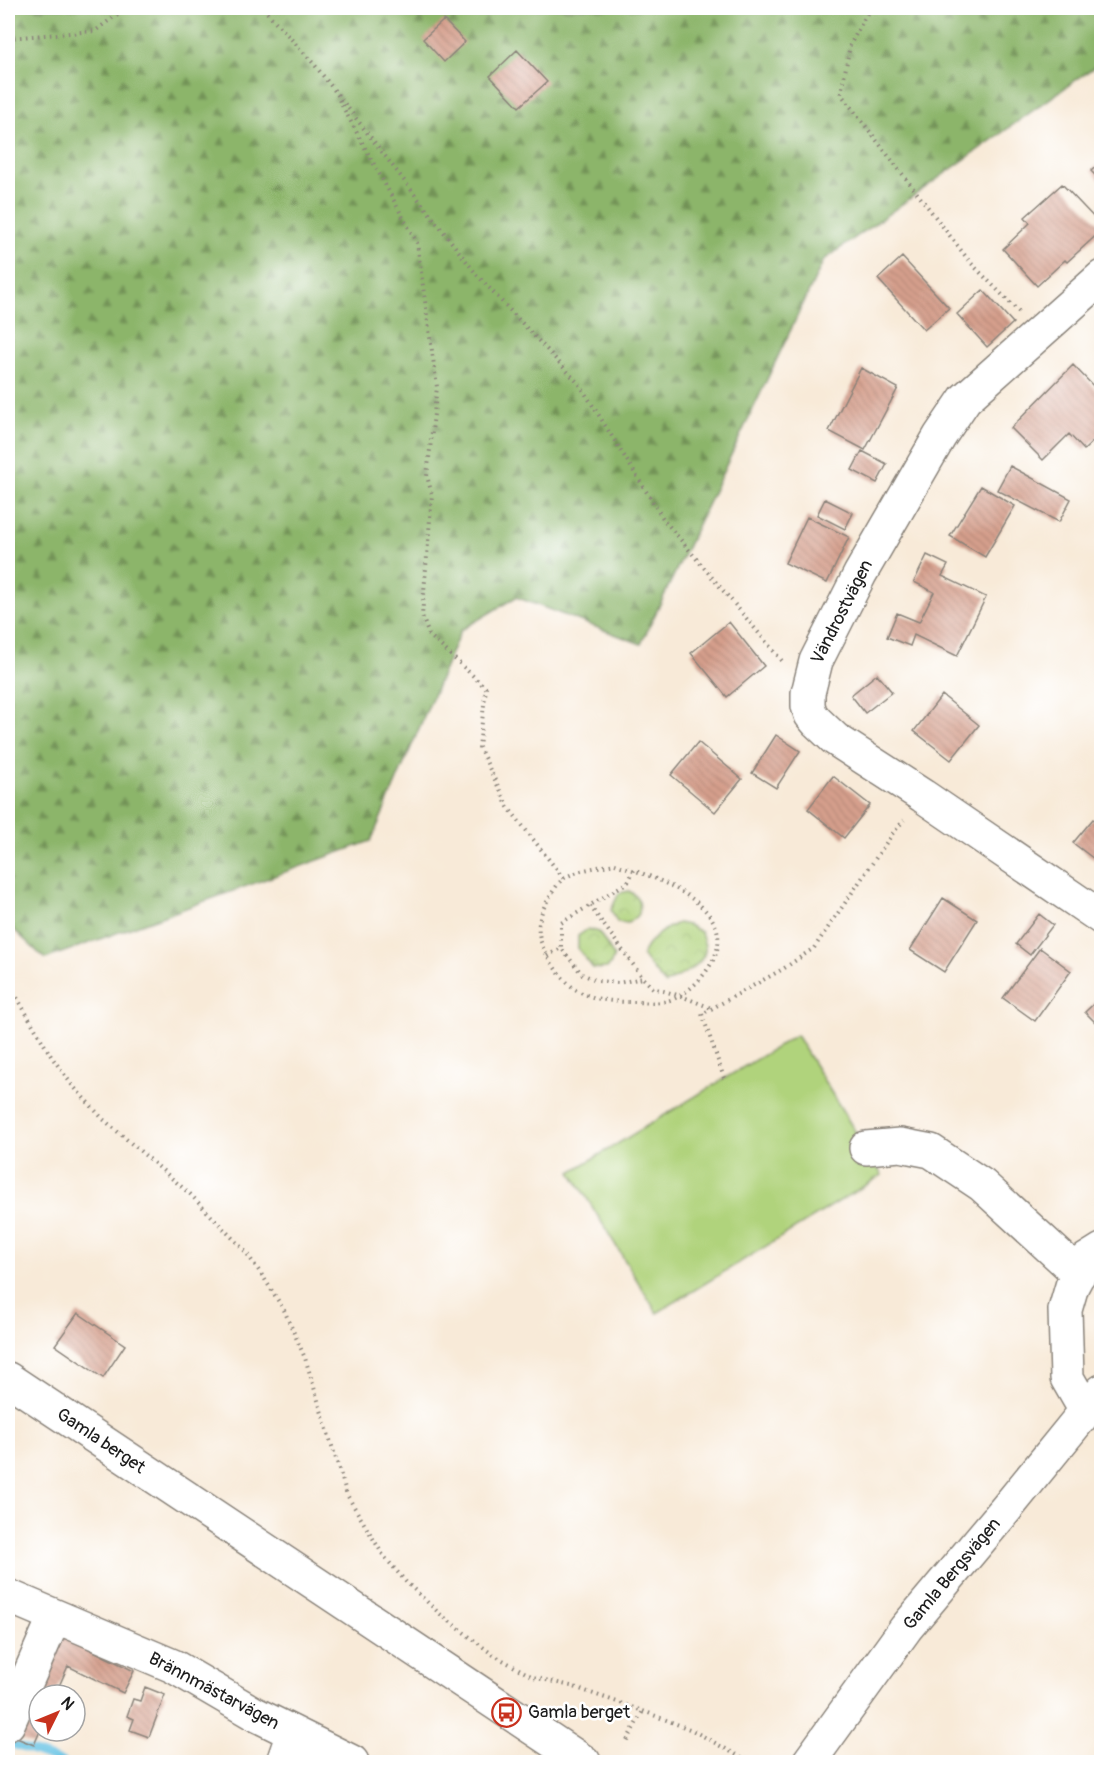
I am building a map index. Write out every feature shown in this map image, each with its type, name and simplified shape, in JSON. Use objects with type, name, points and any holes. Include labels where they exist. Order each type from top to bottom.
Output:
[{"type":"street","name":"Vändrostvägen","points":[[808,693],[816,661],[850,593],[940,436],[965,399],[1101,277]]},
{"type":"street","points":[[808,693],[811,715],[835,739],[923,796],[1101,918]]},
{"type":"street","points":[[866,1148],[900,1145],[931,1151],[982,1185],[1079,1274]]},
{"type":"street","points":[[1094,1401],[1067,1378],[1065,1310],[1072,1286],[1086,1260],[1101,1250]]},
{"type":"street","name":"Gamla berget","points":[[9,1382],[584,1762]]},
{"type":"street","name":"Gamla Bergsvägen","points":[[809,1762],[906,1628],[1094,1401]]},
{"type":"street","name":"Brännmästarvägen","points":[[8,1596],[174,1666],[255,1714],[288,1748],[352,1762]]},
{"type":"street","points":[[8,1724],[55,1616]]},
{"type":"path","points":[[8,38],[95,31],[126,8]]},
{"type":"path","points":[[263,8],[314,64],[477,275],[579,385],[664,520],[808,693]]},
{"type":"path","points":[[870,8],[850,45],[841,94],[970,262],[1016,308],[1035,335]]},
{"type":"path","points":[[333,88],[417,243],[437,387],[427,477],[432,495],[422,616],[429,635],[486,688],[479,747],[508,807],[564,879]]},
{"type":"path","points":[[724,1078],[702,1014],[783,969],[814,948],[893,833],[923,796]]},
{"type":"path","points":[[615,864],[634,870],[660,879],[693,899],[709,913],[718,931],[718,952],[706,974],[681,996],[660,1003],[609,1002],[577,990],[560,976],[547,956],[539,933],[542,911],[551,894],[564,879],[585,869],[615,864]]},
{"type":"path","points":[[634,870],[628,882],[561,923],[561,948],[582,974],[598,981],[618,983],[643,978]]},
{"type":"path","points":[[590,906],[643,978],[653,988],[711,1008]]},
{"type":"path","points":[[547,956],[561,948]]},
{"type":"path","points":[[8,982],[51,1056],[72,1085],[103,1119],[190,1194],[245,1251],[264,1278],[284,1310],[305,1358],[347,1495],[383,1555],[406,1582],[440,1614],[492,1654],[533,1677],[571,1686],[692,1730],[749,1762]]},
{"type":"path","points":[[627,1740],[643,1711]]},
{"type":"green space","points":[[8,8],[1101,8],[1101,62],[824,260],[641,644],[516,597],[461,630],[371,841],[45,959],[8,924]]},
{"type":"green space","points":[[629,891],[638,900],[639,914],[628,923],[617,922],[611,910],[619,893]]},
{"type":"green space","points":[[678,923],[701,932],[705,953],[691,969],[665,984],[642,955],[657,935]]},
{"type":"green space","points":[[588,929],[599,932],[614,956],[607,968],[593,968],[578,949],[578,936]]},
{"type":"green space","points":[[796,1035],[882,1175],[657,1313],[571,1172]]},
{"type":"building","points":[[444,20],[465,42],[444,62],[423,39]]},
{"type":"building","points":[[517,50],[547,82],[519,107],[490,76]]},
{"type":"building","points":[[1102,161],[1102,182],[1091,171]]},
{"type":"building","points":[[1062,184],[1102,226],[1102,230],[1037,286],[1003,249],[1030,223],[1025,217]]},
{"type":"building","points":[[902,257],[949,308],[924,330],[878,279]]},
{"type":"building","points":[[983,290],[1013,323],[987,347],[957,314]]},
{"type":"building","points":[[1073,365],[1102,395],[1102,433],[1084,450],[1069,434],[1043,460],[1011,428]]},
{"type":"building","points":[[861,368],[898,388],[865,450],[829,431]]},
{"type":"building","points":[[862,451],[887,464],[877,483],[852,470]]},
{"type":"building","points":[[1010,466],[1071,499],[1059,522],[997,490]]},
{"type":"building","points":[[981,486],[1015,506],[985,557],[950,536]]},
{"type":"building","points":[[825,499],[853,513],[845,529],[817,515]]},
{"type":"building","points":[[807,517],[849,537],[827,583],[785,563]]},
{"type":"building","points":[[927,555],[948,565],[942,576],[986,597],[957,656],[914,635],[910,646],[887,637],[897,613],[919,622],[934,592],[914,582]]},
{"type":"building","points":[[729,622],[764,666],[727,697],[691,653]]},
{"type":"building","points":[[877,674],[892,692],[865,713],[851,695]]},
{"type":"building","points":[[942,695],[979,725],[951,760],[914,731]]},
{"type":"building","points":[[776,735],[800,751],[776,788],[752,773]]},
{"type":"building","points":[[698,742],[742,779],[715,812],[671,775]]},
{"type":"building","points":[[833,776],[870,805],[844,838],[808,809]]},
{"type":"building","points":[[1093,819],[1102,825],[1102,865],[1073,843]]},
{"type":"building","points":[[943,898],[977,920],[944,972],[910,950]]},
{"type":"building","points":[[1039,914],[1053,925],[1030,955],[1016,944]]},
{"type":"building","points":[[1040,948],[1071,971],[1035,1021],[1003,998]]},
{"type":"building","points":[[1102,996],[1102,1029],[1085,1012]]},
{"type":"building","points":[[78,1313],[125,1345],[103,1378],[55,1345]]},
{"type":"building","points":[[59,1634],[134,1671],[123,1693],[68,1666],[60,1683],[38,1683]]},
{"type":"building","points":[[145,1687],[165,1695],[149,1737],[130,1730],[134,1719],[127,1716],[133,1699],[140,1701]]},
{"type":"building","points":[[27,1707],[27,1742],[14,1737]]},
{"type":"waterway","points":[[8,1743],[63,1762]]},
{"type":"place","name":"Gamla berget","points":[[507,1712]]}]
